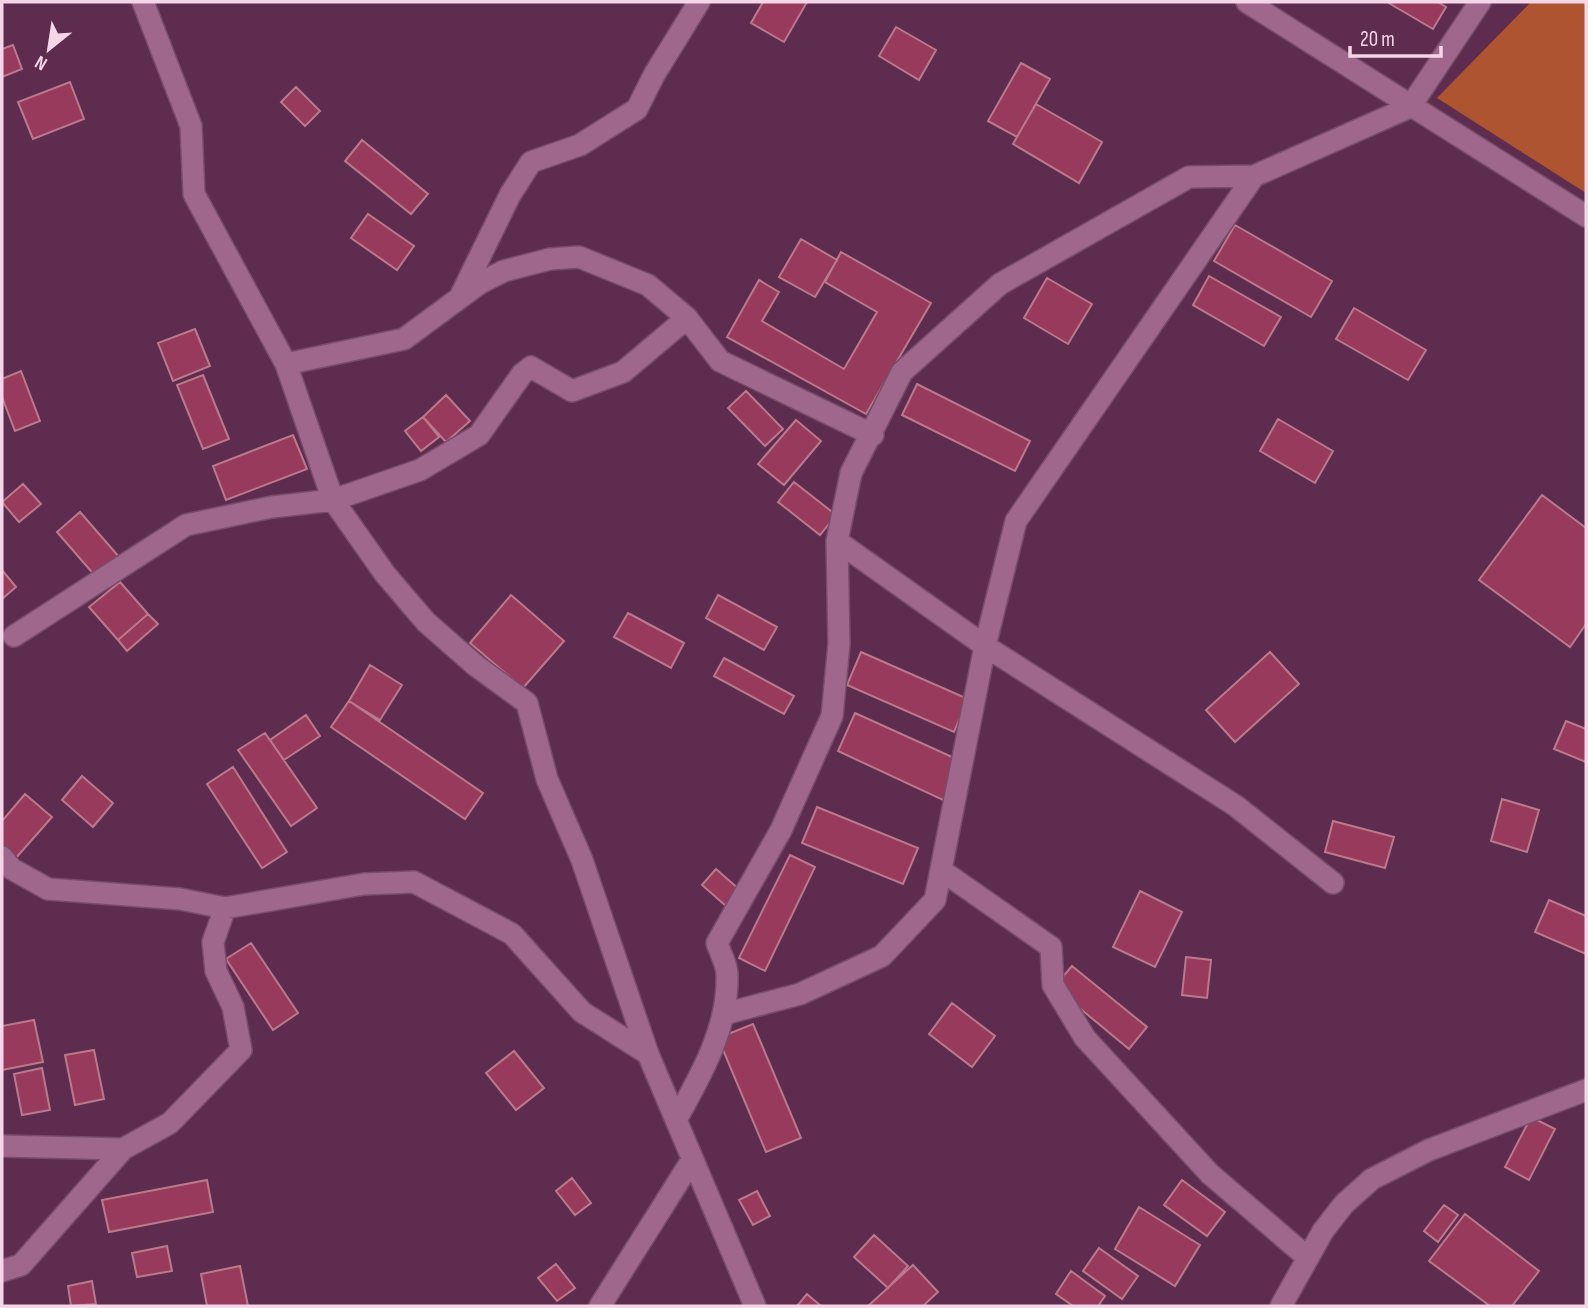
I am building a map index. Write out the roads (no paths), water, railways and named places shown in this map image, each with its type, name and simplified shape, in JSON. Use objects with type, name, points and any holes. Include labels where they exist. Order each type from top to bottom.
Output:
[{"type":"street","points":[[143,2],[191,126],[194,194],[286,364],[333,499],[385,574],[426,622],[475,665],[527,703],[547,779],[582,860],[648,1054],[755,1306]]},
{"type":"street","points":[[460,299],[510,195],[531,162],[580,145],[637,109],[654,75],[699,2]]},
{"type":"street","points":[[1247,2],[1409,107],[1586,216]]},
{"type":"street","points":[[677,1121],[704,1070],[724,1014],[727,971],[717,943],[781,830],[832,716],[839,644],[837,541],[851,473],[873,435],[902,372],[1000,284],[1189,177],[1254,176],[1409,107],[1480,2]]},
{"type":"street","points":[[724,1014],[800,994],[883,956],[935,900],[985,646],[1016,521],[1254,176]]},
{"type":"street","points":[[286,364],[404,339],[504,271],[550,259],[579,257],[648,285],[687,318],[720,361],[873,435]]},
{"type":"street","points":[[15,636],[186,525],[272,507],[333,499],[420,470],[479,435],[522,374],[531,368],[572,391],[623,372],[687,318]]},
{"type":"street","points":[[837,541],[985,646],[1236,806],[1333,883]]},
{"type":"street","points":[[2,857],[12,869],[48,890],[180,899],[225,908],[364,884],[414,882],[512,934],[582,1012],[648,1054]]},
{"type":"street","points":[[941,870],[1051,947],[1053,985],[1085,1038],[1210,1174],[1307,1257]]},
{"type":"street","points":[[2,1270],[21,1265],[124,1149],[170,1123],[241,1050],[233,1007],[216,971],[214,942],[225,908]]},
{"type":"street","points":[[1281,1306],[1307,1257],[1344,1204],[1372,1180],[1429,1150],[1586,1090]]},
{"type":"street","points":[[2,1146],[124,1149]]},
{"type":"street","points":[[600,1306],[692,1160]]}]
